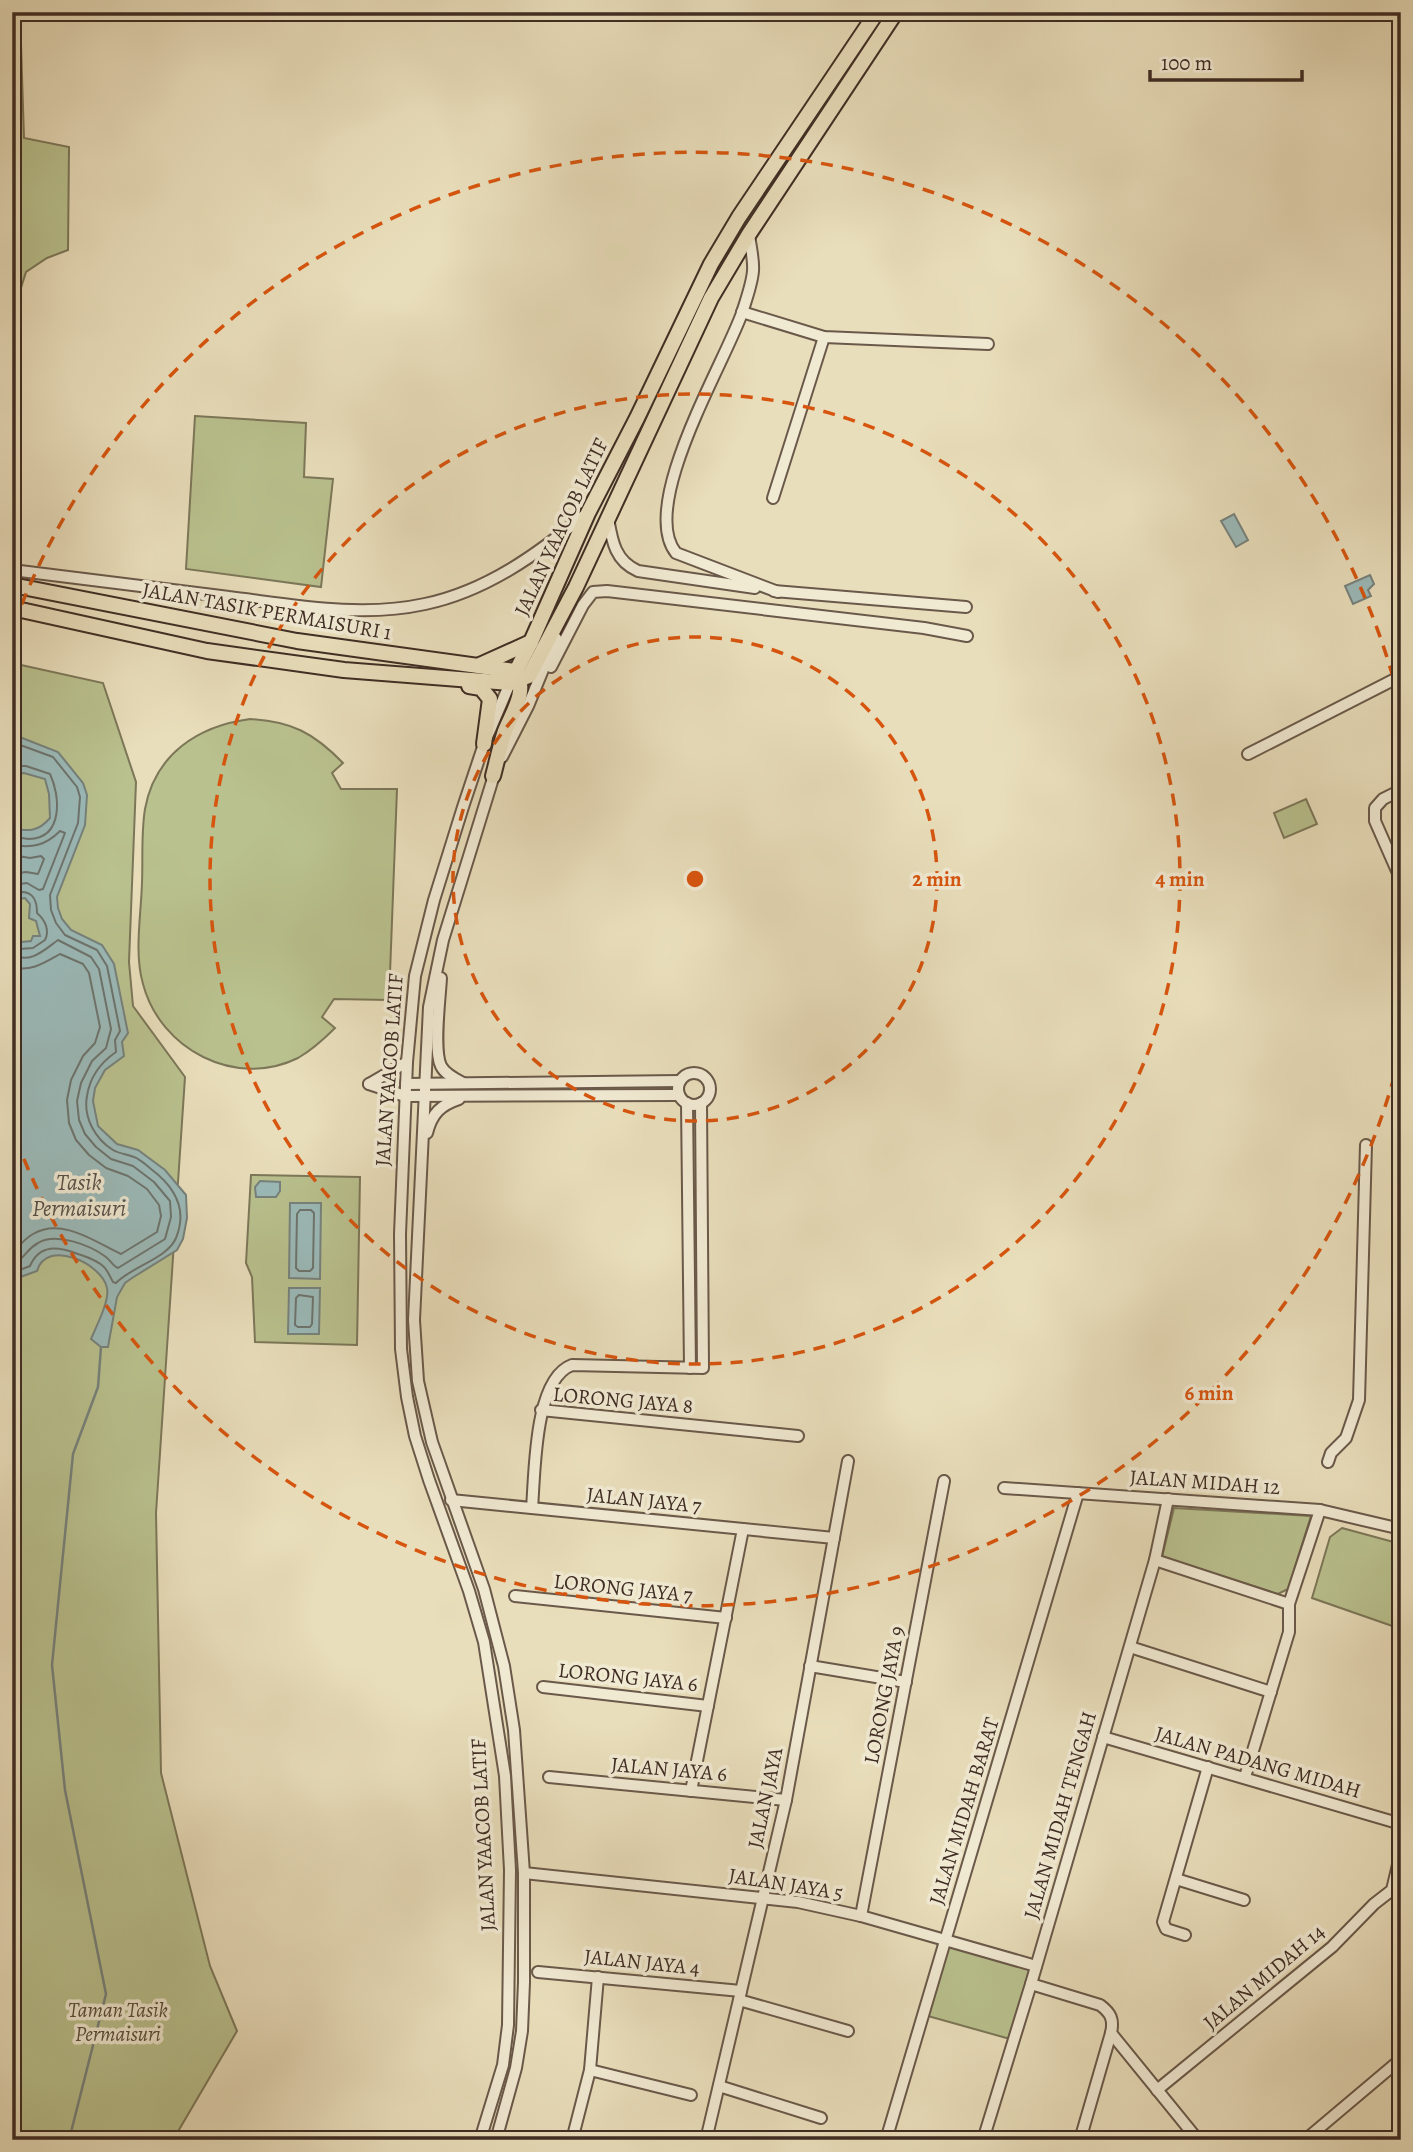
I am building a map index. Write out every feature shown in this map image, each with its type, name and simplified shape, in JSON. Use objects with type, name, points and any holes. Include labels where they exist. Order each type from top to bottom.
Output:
[{"type":"main road","name":"JALAN YAACOB LATIF","points":[[515,678],[588,513],[718,253],[739,217],[877,12]]},
{"type":"main road","name":"JALAN YAACOB LATIF","points":[[576,587],[711,298],[749,234],[896,12]]},
{"type":"main road","name":"JALAN TASIK PERMAISURI 1","points":[[12,585],[297,640],[479,665],[515,678]]},
{"type":"main road","points":[[493,776],[505,733],[520,697],[515,678],[529,676],[535,668],[576,587]]},
{"type":"main road","name":"JALAN TASIK PERMAISURI 1","points":[[12,608],[207,651],[427,678],[515,678]]},
{"type":"main road","points":[[296,663],[297,640]]},
{"type":"main road","points":[[479,665],[531,642]]},
{"type":"main road","points":[[427,678],[481,688],[488,694],[490,699],[484,744]]},
{"type":"street","points":[[749,234],[753,271],[742,312],[676,463],[667,515],[667,542],[676,553],[778,592]]},
{"type":"street","points":[[742,312],[824,337],[988,344]]},
{"type":"street","points":[[773,498],[824,337]]},
{"type":"street","points":[[12,570],[304,606],[388,610],[427,604],[464,592],[504,574],[553,542],[588,513]]},
{"type":"street","points":[[608,519],[612,545],[625,565],[638,571],[778,592],[966,607]]},
{"type":"street","name":"JALAN YAACOB LATIF","points":[[496,2140],[516,2068],[522,2031],[524,1873],[515,1743],[504,1666],[484,1589],[432,1442],[418,1381],[414,1320],[424,1083],[429,1007],[443,940],[493,776],[528,706],[576,587]]},
{"type":"street","points":[[528,706],[583,605],[593,592],[607,591],[696,601],[924,628],[967,636]]},
{"type":"street","points":[[1248,754],[1401,676]]},
{"type":"street","name":"JALAN YAACOB LATIF","points":[[480,2140],[503,2065],[508,2025],[510,1870],[505,1776],[484,1642],[469,1591],[425,1469],[407,1397],[401,1349],[400,1256],[407,1062],[411,1006],[421,948],[484,744],[515,678]]},
{"type":"street","points":[[1401,790],[1383,799],[1375,808],[1375,821],[1401,880]]},
{"type":"street","points":[[443,940],[438,1052],[441,1066],[447,1074],[463,1083]]},
{"type":"street","points":[[407,1062],[369,1084],[405,1096],[683,1099],[701,1103]]},
{"type":"street","points":[[406,1084],[680,1081],[693,1073],[707,1079],[709,1093],[701,1103],[703,1368],[572,1365],[557,1374],[541,1410]]},
{"type":"street","points":[[680,1081],[683,1099],[690,1368]]},
{"type":"street","points":[[422,1149],[433,1116],[445,1104],[466,1096]]},
{"type":"street","points":[[1328,1462],[1331,1453],[1346,1438],[1359,1400],[1366,1145]]},
{"type":"street","name":"LORONG JAYA 8","points":[[531,1508],[541,1410],[798,1436]]},
{"type":"street","name":"JALAN JAYA","points":[[706,2140],[786,1800],[848,1461]]},
{"type":"street","name":"LORONG JAYA 9","points":[[861,1916],[944,1481]]},
{"type":"street","name":"JALAN MIDAH 12","points":[[1004,1488],[1320,1510],[1401,1529]]},
{"type":"street","name":"JALAN MIDAH BARAT","points":[[886,2140],[1078,1493]]},
{"type":"street","name":"JALAN MIDAH TENGAH","points":[[983,2140],[1155,1560],[1167,1499]]},
{"type":"street","name":"JALAN JAYA 7","points":[[451,1500],[834,1538]]},
{"type":"street","points":[[1245,1777],[1289,1632],[1289,1604],[1320,1510]]},
{"type":"street","points":[[691,1791],[743,1529]]},
{"type":"street","points":[[1155,1560],[1289,1604]]},
{"type":"street","name":"LORONG JAYA 7","points":[[515,1596],[726,1618]]},
{"type":"street","points":[[1130,1647],[1271,1692]]},
{"type":"street","points":[[810,1666],[906,1682]]},
{"type":"street","name":"LORONG JAYA 6","points":[[543,1687],[708,1706]]},
{"type":"street","name":"JALAN PADANG MIDAH","points":[[1103,1737],[1401,1824]]},
{"type":"street","points":[[1185,1935],[1166,1929],[1163,1922],[1208,1767]]},
{"type":"street","name":"JALAN JAYA 6","points":[[548,1777],[786,1800]]},
{"type":"street","name":"JALAN MIDAH 14","points":[[1157,2090],[1332,1947],[1374,1904],[1396,1891],[1401,1852]]},
{"type":"street","name":"JALAN JAYA 5","points":[[524,1873],[798,1902],[861,1916],[1036,1966]]},
{"type":"street","points":[[1176,1879],[1244,1900]]},
{"type":"street","name":"JALAN JAYA 4","points":[[538,1972],[598,1977],[740,1996],[848,2031]]},
{"type":"street","points":[[572,2140],[590,2070],[598,1977]]},
{"type":"street","points":[[1031,1984],[1100,2005],[1109,2011],[1114,2023],[1080,2140]]},
{"type":"street","points":[[1111,2033],[1198,2140]]},
{"type":"street","points":[[1305,2140],[1401,2059]]},
{"type":"street","points":[[590,2070],[691,2095]]},
{"type":"street","points":[[719,2086],[821,2118]]},
{"type":"green space","points":[[12,32],[21,44],[24,138],[69,147],[68,250],[47,258],[26,272],[20,291],[12,291]]},
{"type":"green space","points":[[195,416],[306,423],[304,477],[333,479],[321,587],[186,569]]},
{"type":"green space","name":"Taman Tasik Permaisuri","points":[[12,663],[103,683],[136,782],[129,962],[133,1006],[185,1077],[156,1513],[161,1773],[210,1966],[237,2031],[173,2140],[12,2140]]},
{"type":"green space","points":[[250,719],[278,722],[312,736],[343,763],[332,773],[341,789],[397,789],[389,1000],[334,999],[322,1017],[335,1028],[318,1044],[298,1058],[274,1066],[250,1069],[203,1057],[183,1044],[166,1027],[152,1007],[143,984],[138,947],[145,809],[158,773],[169,758],[197,736],[213,728]]},
{"type":"green space","points":[[1306,799],[1317,824],[1284,838],[1274,813]]},
{"type":"green space","points":[[251,1175],[360,1177],[357,1345],[255,1342],[252,1277],[246,1263]]},
{"type":"green space","points":[[1174,1508],[1311,1516],[1288,1589],[1278,1594],[1162,1557]]},
{"type":"green space","points":[[1342,1528],[1401,1544],[1401,1629],[1312,1598],[1330,1537]]},
{"type":"green space","points":[[947,1945],[1030,1968],[1010,2039],[928,2016]]},
{"type":"water","points":[[1234,514],[1248,540],[1236,547],[1221,521]]},
{"type":"water","points":[[1370,575],[1374,584],[1368,590],[1371,596],[1353,604],[1345,586]]},
{"type":"water","name":"Tasik Permaisuri","points":[[12,734],[58,752],[83,783],[87,795],[85,825],[57,897],[62,919],[71,930],[102,945],[114,964],[128,1033],[122,1042],[124,1056],[105,1070],[95,1088],[93,1101],[98,1126],[117,1144],[138,1150],[165,1170],[186,1195],[187,1218],[183,1239],[177,1250],[125,1283],[117,1297],[108,1347],[101,1347],[91,1339],[105,1306],[107,1288],[103,1279],[85,1263],[62,1255],[51,1256],[42,1261],[37,1271],[12,1280],[12,927],[22,942],[31,941],[33,936],[40,936],[36,921],[29,918],[30,904],[25,898],[19,899],[12,906],[12,829],[33,830],[50,818],[45,779],[24,773],[12,774]]},
{"type":"water","points":[[260,1181],[280,1182],[280,1191],[276,1197],[256,1197],[255,1187]]},
{"type":"water","points":[[290,1203],[321,1203],[320,1279],[289,1278]]},
{"type":"water","points":[[289,1288],[320,1288],[319,1334],[288,1334]]},
{"type":"waterway","points":[[69,2140],[106,1994],[65,1790],[52,1665],[73,1454],[98,1387],[101,1347]]}]
